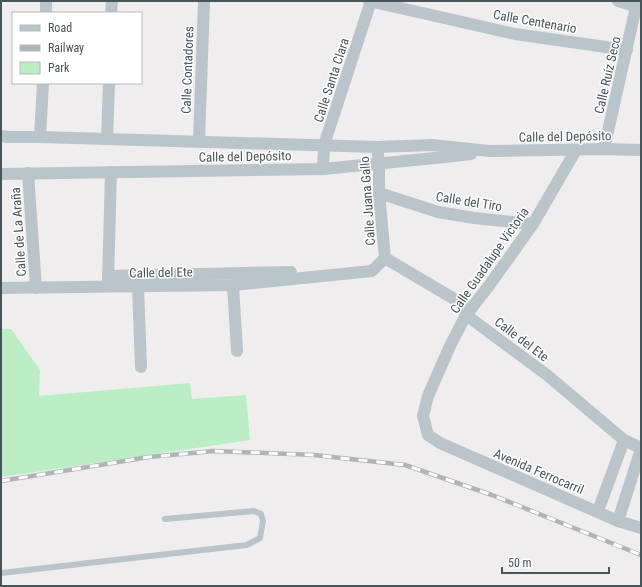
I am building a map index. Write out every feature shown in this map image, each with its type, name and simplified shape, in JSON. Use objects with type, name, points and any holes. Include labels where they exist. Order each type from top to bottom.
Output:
[{"type":"street","points":[[46,1],[46,12]]},
{"type":"street","points":[[111,12],[112,1]]},
{"type":"street","name":"Calle Contadores","points":[[199,141],[204,1]]},
{"type":"street","name":"Calle Centenario","points":[[371,1],[515,34],[627,50]]},
{"type":"street","name":"Calle Santa Clara","points":[[323,169],[324,145],[371,1]]},
{"type":"street","points":[[618,1],[639,7]]},
{"type":"street","name":"Calle Ruíz Seco","points":[[604,149],[627,50],[639,7]]},
{"type":"street","points":[[40,137],[42,84]]},
{"type":"street","points":[[107,139],[109,84]]},
{"type":"street","name":"Calle del Depósito","points":[[1,136],[377,147],[432,145],[489,151],[604,149],[641,150]]},
{"type":"street","name":"Calle Juana Gallo","points":[[372,271],[385,258],[379,193],[379,163],[377,147]]},
{"type":"street","name":"Calle Guadalupe Victoria","points":[[428,435],[423,416],[428,396],[450,346],[466,315],[533,224],[576,150]]},
{"type":"street","name":"Calle del Depósito","points":[[1,174],[323,169],[445,157],[489,151]]},
{"type":"street","points":[[108,281],[111,172]]},
{"type":"street","name":"Calle de La Araña","points":[[28,173],[36,288]]},
{"type":"street","name":"Calle del Tiro","points":[[379,193],[438,212],[474,218],[533,224]]},
{"type":"street","name":"Calle del Ete","points":[[385,258],[461,303],[466,315],[547,376],[624,440],[641,448]]},
{"type":"street","name":"Calle del Ete","points":[[108,281],[138,287],[233,285],[372,271]]},
{"type":"street","name":"Calle del Ete","points":[[1,288],[36,288],[108,281],[293,272],[321,277]]},
{"type":"street","points":[[233,285],[237,351]]},
{"type":"street","points":[[138,287],[141,367]]},
{"type":"street","name":"Avenida Ferrocarril","points":[[428,435],[440,443],[618,521],[641,528]]},
{"type":"street","points":[[598,512],[624,440]]},
{"type":"street","points":[[618,521],[641,448]]},
{"type":"lane","points":[[1,573],[247,545],[260,538],[263,521],[261,514],[254,511],[165,518]]},
{"type":"green space","points":[[1,329],[11,329],[40,370],[39,396],[190,383],[192,399],[246,395],[250,440],[1,477]]},
{"type":"railway","points":[[1,481],[149,457],[214,451],[314,455],[405,465],[492,495],[641,555]]}]
